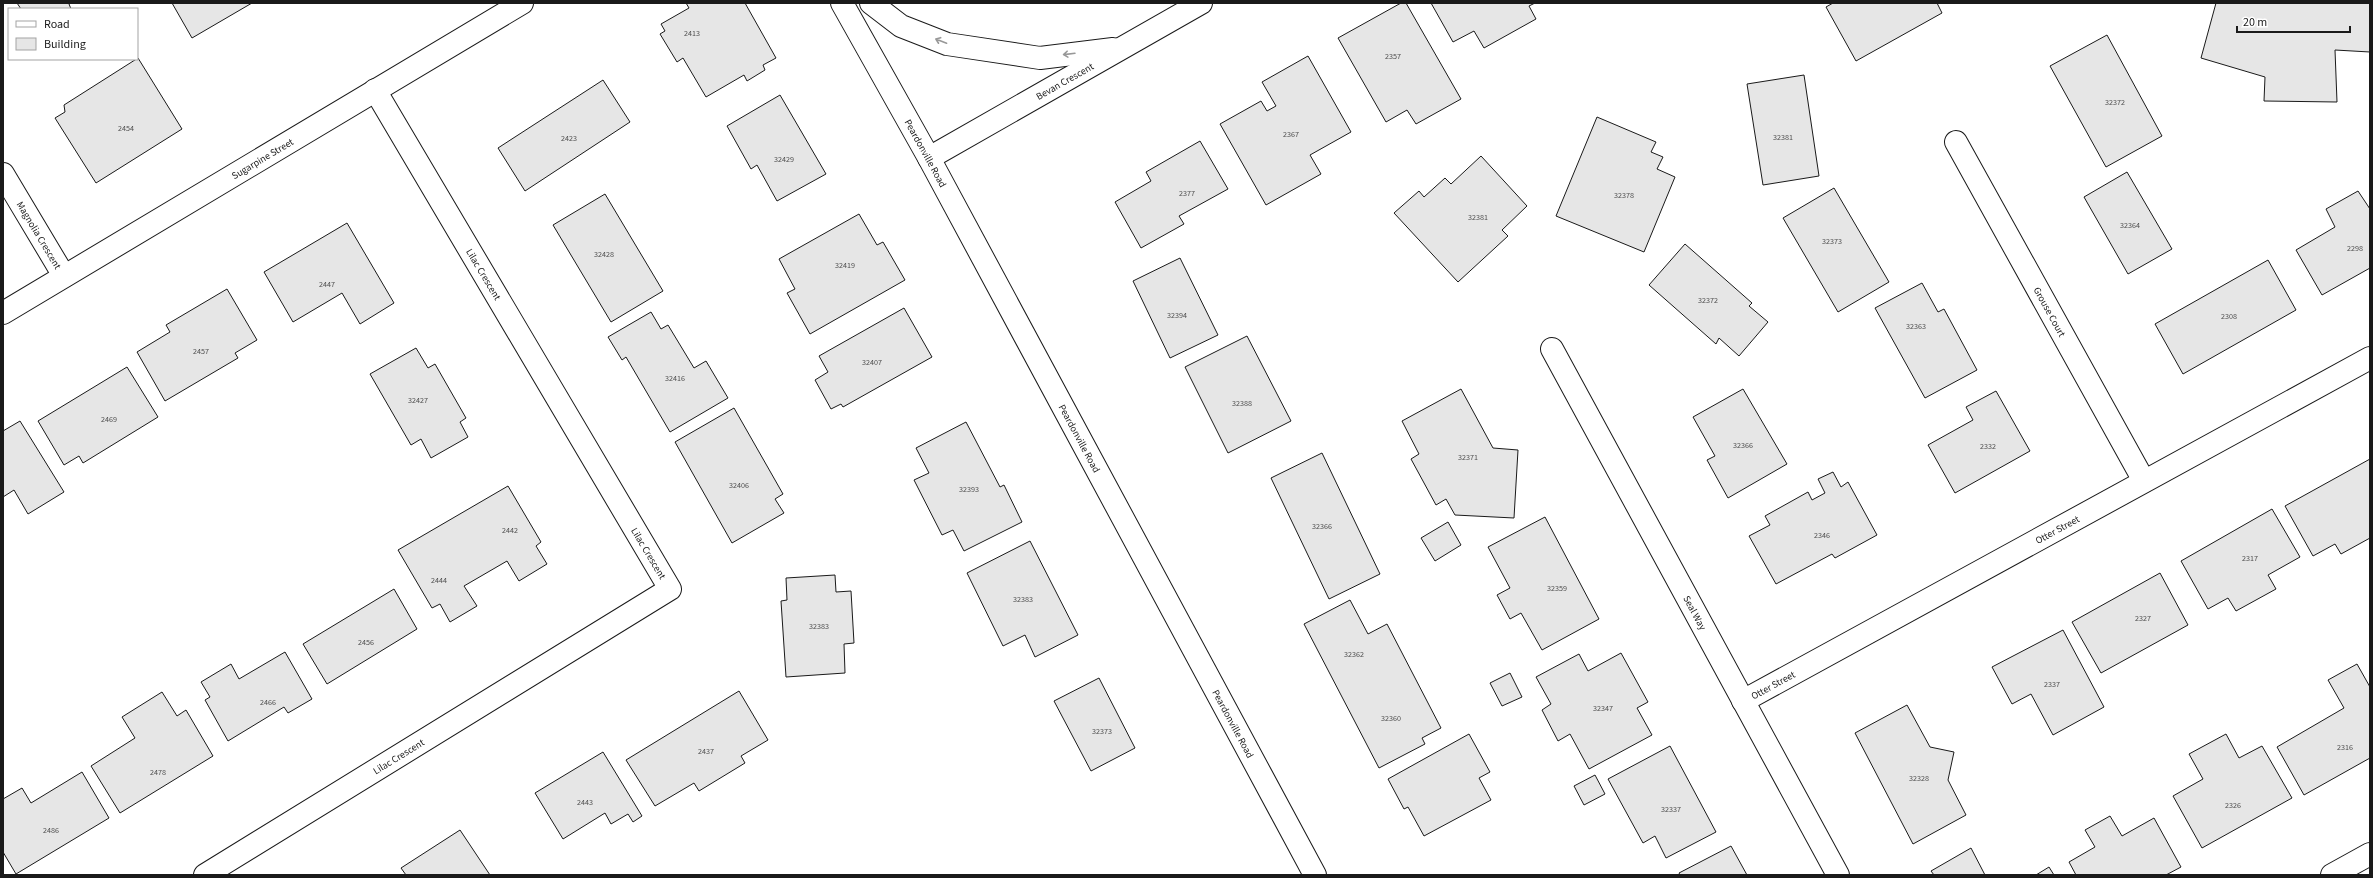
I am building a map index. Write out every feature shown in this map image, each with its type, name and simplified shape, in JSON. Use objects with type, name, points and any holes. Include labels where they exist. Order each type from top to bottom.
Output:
[{"type":"street","name":"Sugarpine Street","points":[[3,313],[522,3]]},
{"type":"street","name":"Peardonville Road","points":[[842,3],[929,158],[1315,875]]},
{"type":"street","points":[[871,3],[901,26],[948,44],[1040,58],[1122,48]]},
{"type":"street","name":"Bevan Crescent","points":[[929,158],[1201,3]]},
{"type":"street","name":"Lilac Crescent","points":[[206,875],[670,589],[375,90]]},
{"type":"street","name":"Grouse Court","points":[[1956,142],[2144,481]]},
{"type":"street","name":"Magnolia Crescent","points":[[3,174],[64,276]]},
{"type":"street","name":"Seal Way","points":[[1552,349],[1838,875]]},
{"type":"street","name":"Otter Street","points":[[1743,701],[2370,358]]},
{"type":"street","points":[[2332,875],[2370,854]]},
{"type":"building","points":[[17,3],[71,3],[69,4],[71,8],[20,8]]},
{"type":"building","points":[[172,3],[252,3],[192,38]]},
{"type":"building","points":[[686,3],[745,3],[776,58],[763,65],[765,70],[747,81],[744,75],[706,97],[683,58],[677,62],[660,34],[665,31],[661,24],[689,8]]},
{"type":"building","points":[[1401,3],[1406,3],[1461,99],[1416,124],[1407,110],[1386,122],[1338,38]]},
{"type":"building","points":[[1431,3],[1535,3],[1529,6],[1536,19],[1484,48],[1474,31],[1453,42]]},
{"type":"building","points":[[1833,3],[1937,3],[1942,13],[1856,61],[1826,7]]},
{"type":"building","points":[[2216,3],[2370,3],[2370,52],[2335,50],[2337,102],[2264,101],[2265,77],[2201,58]]},
{"type":"building","points":[[2107,35],[2162,136],[2106,167],[2050,66]]},
{"type":"building","points":[[1308,56],[1351,132],[1310,155],[1321,174],[1266,205],[1220,124],[1261,101],[1267,111],[1276,106],[1262,82]]},
{"type":"building","points":[[138,58],[182,129],[96,183],[55,118],[65,112],[64,105],[135,60],[138,60]]},
{"type":"building","points":[[1804,75],[1819,176],[1763,185],[1747,84]]},
{"type":"building","points":[[603,80],[630,122],[525,191],[498,148]]},
{"type":"building","points":[[780,95],[826,174],[777,201],[757,165],[751,169],[727,126]]},
{"type":"building","points":[[1597,117],[1656,142],[1651,152],[1663,157],[1657,169],[1675,177],[1644,252],[1556,216]]},
{"type":"building","points":[[1200,141],[1228,189],[1179,216],[1184,224],[1141,248],[1115,202],[1151,181],[1146,172]]},
{"type":"building","points":[[1481,156],[1527,206],[1502,230],[1508,236],[1458,282],[1394,213],[1419,191],[1424,197],[1445,178],[1451,184]]},
{"type":"building","points":[[2127,172],[2172,249],[2128,274],[2084,197]]},
{"type":"building","points":[[1834,188],[1889,282],[1838,312],[1783,218]]},
{"type":"building","points":[[2358,191],[2370,209],[2370,268],[2322,295],[2296,250],[2335,227],[2326,209]]},
{"type":"building","points":[[605,194],[663,291],[611,322],[553,225]]},
{"type":"building","points":[[859,214],[877,245],[883,242],[905,280],[810,334],[787,293],[795,289],[779,259]]},
{"type":"building","points":[[347,223],[394,303],[360,324],[342,293],[293,322],[264,272]]},
{"type":"building","points":[[1685,244],[1752,303],[1749,306],[1768,322],[1739,356],[1719,338],[1716,344],[1649,285]]},
{"type":"building","points":[[1180,258],[1218,335],[1170,358],[1133,281]]},
{"type":"building","points":[[2268,260],[2296,310],[2183,374],[2155,324]]},
{"type":"building","points":[[1922,283],[1938,312],[1944,309],[1977,370],[1925,398],[1875,308]]},
{"type":"building","points":[[227,289],[257,340],[235,353],[238,358],[165,401],[137,352],[170,332],[166,325]]},
{"type":"building","points":[[904,308],[932,357],[843,407],[841,404],[831,409],[815,380],[828,372],[819,356]]},
{"type":"building","points":[[651,312],[661,329],[668,325],[694,368],[706,361],[728,398],[670,432],[626,357],[622,360],[608,337]]},
{"type":"building","points":[[1247,336],[1291,421],[1228,453],[1185,367]]},
{"type":"building","points":[[416,348],[428,368],[435,364],[466,418],[460,422],[468,437],[431,458],[421,439],[411,445],[370,374]]},
{"type":"building","points":[[127,367],[158,417],[83,463],[79,456],[64,465],[38,421]]},
{"type":"building","points":[[1461,389],[1493,448],[1518,450],[1514,518],[1455,515],[1446,499],[1436,505],[1411,459],[1419,454],[1402,421]]},
{"type":"building","points":[[1743,389],[1787,464],[1728,498],[1707,460],[1715,456],[1693,417]]},
{"type":"building","points":[[1996,391],[2030,451],[1955,493],[1928,445],[1973,420],[1966,407]]},
{"type":"building","points":[[734,408],[783,494],[775,499],[784,513],[732,543],[675,442]]},
{"type":"building","points":[[20,421],[64,492],[28,514],[14,490],[3,497],[3,431]]},
{"type":"building","points":[[966,422],[1000,487],[1004,485],[1022,522],[964,551],[953,530],[942,535],[914,480],[929,473],[916,448]]},
{"type":"building","points":[[1322,453],[1380,574],[1329,599],[1271,478]]},
{"type":"building","points":[[2370,459],[2370,538],[2341,554],[2335,544],[2313,556],[2285,506]]},
{"type":"building","points":[[1833,472],[1841,487],[1848,482],[1877,535],[1835,558],[1832,554],[1776,584],[1749,536],[1770,525],[1765,516],[1808,492],[1812,500],[1825,493],[1818,479]]},
{"type":"building","points":[[508,486],[541,542],[536,546],[547,564],[519,581],[507,561],[464,586],[477,606],[450,622],[440,604],[432,608],[398,550]]},
{"type":"building","points":[[2272,509],[2300,557],[2268,575],[2276,589],[2236,611],[2228,598],[2208,609],[2181,561]]},
{"type":"building","points":[[1545,517],[1599,619],[1542,650],[1521,613],[1510,619],[1497,595],[1510,588],[1488,547]]},
{"type":"building","points":[[1448,522],[1461,545],[1435,561],[1421,538]]},
{"type":"building","points":[[1030,541],[1078,635],[1035,657],[1025,635],[1003,646],[967,573]]},
{"type":"building","points":[[2160,573],[2188,625],[2101,673],[2072,622]]},
{"type":"building","points":[[835,575],[836,592],[851,591],[854,643],[844,644],[845,673],[786,677],[781,601],[787,600],[786,578]]},
{"type":"building","points":[[394,589],[417,629],[327,684],[303,644]]},
{"type":"building","points":[[1350,600],[1368,634],[1387,624],[1441,728],[1422,738],[1425,744],[1379,768],[1304,624]]},
{"type":"building","points":[[2063,630],[2104,707],[2053,735],[2031,694],[2012,704],[1992,667]]},
{"type":"building","points":[[285,652],[312,699],[288,713],[284,707],[228,741],[205,700],[210,697],[201,682],[231,664],[239,679]]},
{"type":"building","points":[[1621,653],[1648,702],[1637,708],[1652,735],[1589,769],[1570,734],[1558,741],[1542,710],[1551,704],[1536,677],[1579,654],[1588,671]]},
{"type":"building","points":[[2357,664],[2370,687],[2370,758],[2304,795],[2277,747],[2344,708],[2328,680]]},
{"type":"building","points":[[1510,673],[1522,697],[1502,706],[1490,683]]},
{"type":"building","points":[[1099,678],[1135,748],[1091,771],[1054,701]]},
{"type":"building","points":[[739,691],[768,740],[741,756],[745,763],[699,791],[694,783],[655,806],[626,760]]},
{"type":"building","points":[[162,692],[177,716],[186,710],[213,756],[120,813],[91,766],[135,738],[122,717]]},
{"type":"building","points":[[1907,705],[1930,747],[1954,752],[1948,780],[1966,815],[1913,844],[1855,733]]},
{"type":"building","points":[[1469,734],[1490,772],[1479,778],[1491,800],[1424,836],[1408,807],[1404,809],[1388,779]]},
{"type":"building","points":[[2226,734],[2239,758],[2262,746],[2292,798],[2202,848],[2173,796],[2203,779],[2189,754]]},
{"type":"building","points":[[1670,746],[1716,832],[1666,858],[1655,836],[1643,843],[1608,779]]},
{"type":"building","points":[[603,752],[642,816],[633,822],[628,814],[611,824],[605,813],[563,839],[535,793]]},
{"type":"building","points":[[82,772],[109,818],[16,874],[3,852],[3,799],[22,788],[31,803]]},
{"type":"building","points":[[1595,775],[1605,794],[1584,805],[1574,786]]},
{"type":"building","points":[[2110,816],[2122,836],[2154,818],[2181,867],[2166,875],[2076,875],[2069,862],[2095,847],[2085,830]]},
{"type":"building","points":[[460,830],[490,875],[406,875],[401,868]]},
{"type":"building","points":[[1731,846],[1747,875],[1680,875],[1679,873]]},
{"type":"building","points":[[1971,848],[1985,875],[1934,875],[1931,871]]},
{"type":"building","points":[[2049,867],[2054,875],[2036,875]]}]
